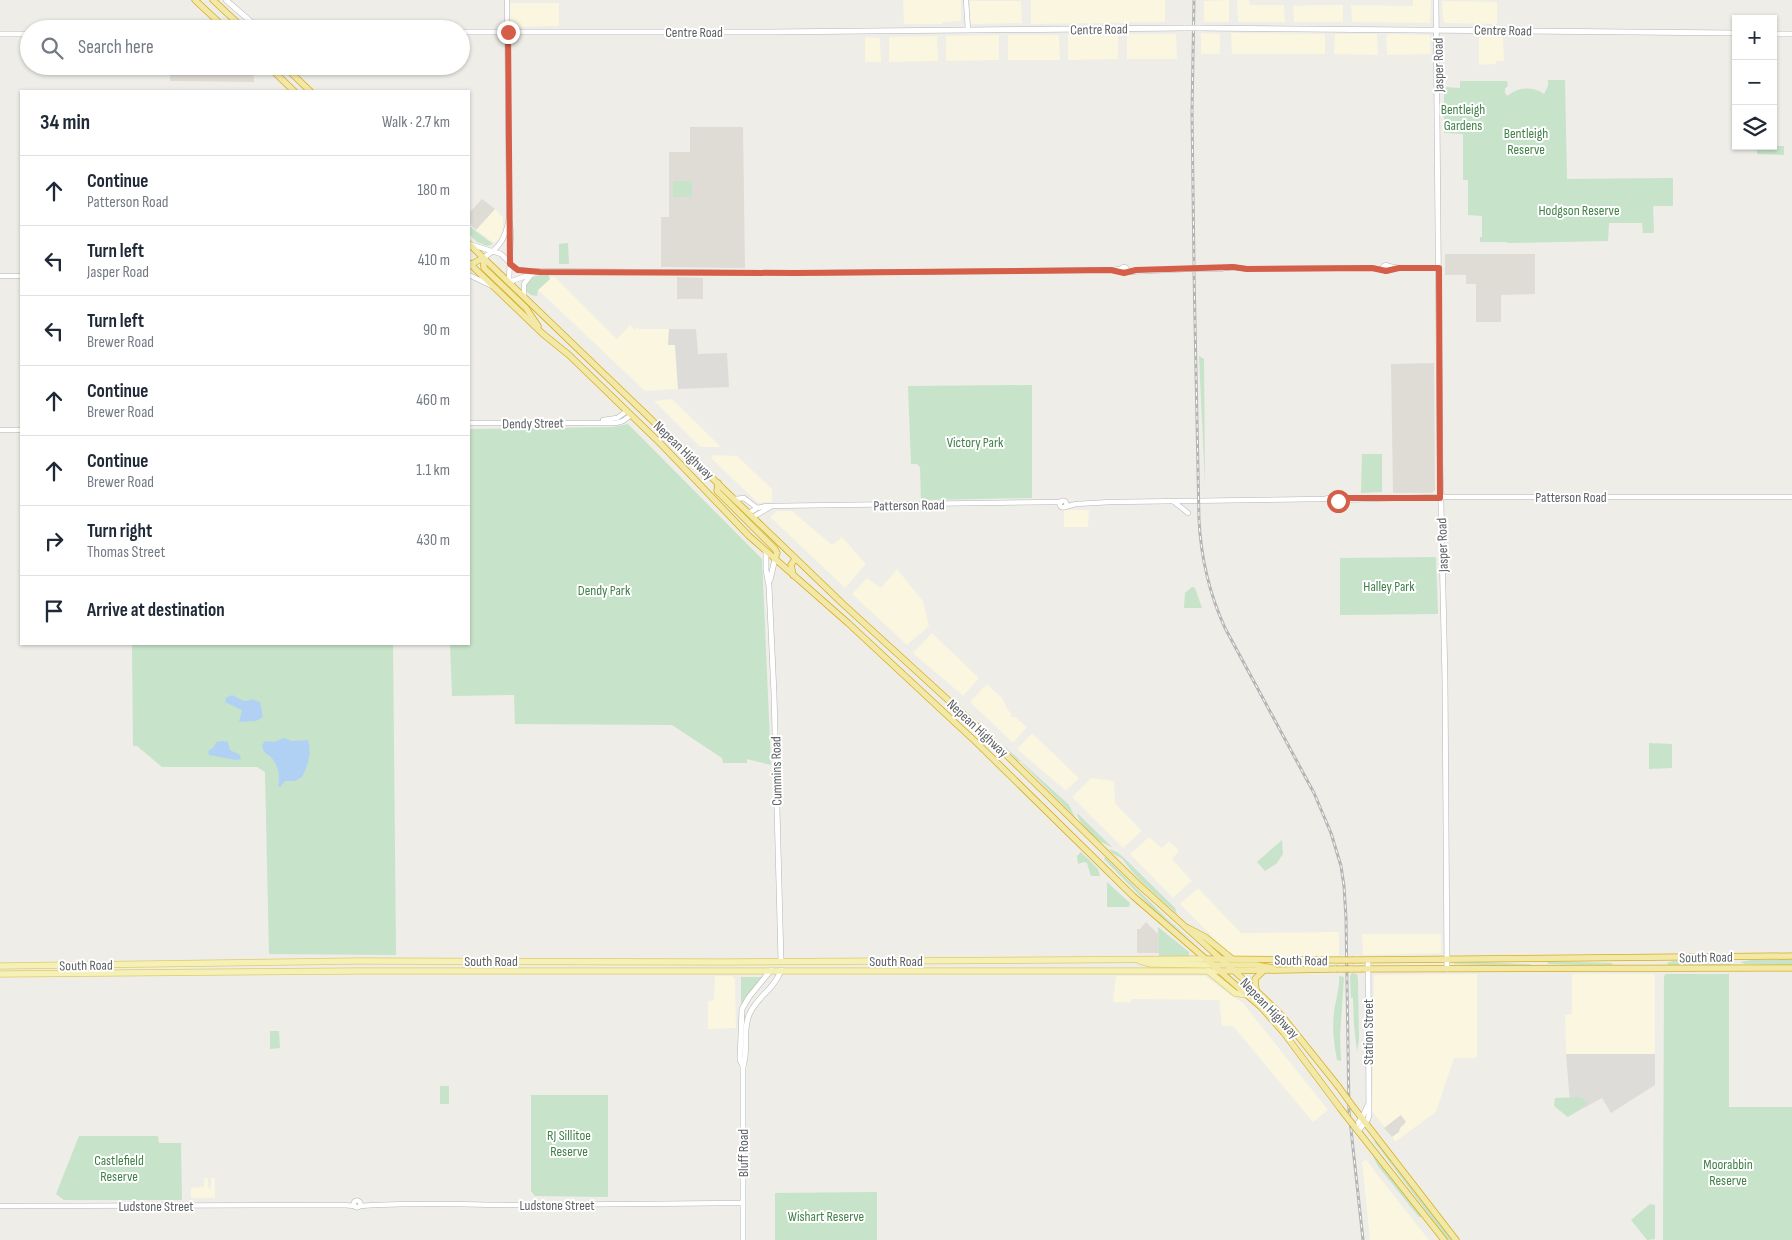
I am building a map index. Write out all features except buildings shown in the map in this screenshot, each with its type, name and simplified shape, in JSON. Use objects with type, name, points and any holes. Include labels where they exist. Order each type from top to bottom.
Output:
[{"type":"highway","points":[[195,0],[216,20]]},
{"type":"highway","points":[[213,0],[234,20]]},
{"type":"highway","points":[[277,75],[293,90]]},
{"type":"highway","points":[[293,75],[309,90]]},
{"type":"highway","name":"Nepean Highway","points":[[470,245],[796,559],[986,736],[1183,926],[1234,970],[1282,1016],[1456,1240]]},
{"type":"highway","points":[[470,266],[483,258],[484,267],[531,314],[542,332]]},
{"type":"highway","name":"Nepean Highway","points":[[470,266],[611,395],[737,524],[977,743],[1134,896],[1247,995],[1276,1024],[1444,1240]]},
{"type":"highway","points":[[493,287],[509,282]]},
{"type":"highway","points":[[520,303],[525,298]]},
{"type":"highway","points":[[611,395],[615,384]]},
{"type":"highway","points":[[629,413],[636,404]]},
{"type":"highway","points":[[648,415],[644,423],[648,431]]},
{"type":"highway","points":[[718,483],[717,491],[775,549],[775,559]]},
{"type":"highway","points":[[737,524],[751,515]]},
{"type":"highway","points":[[793,576],[791,565],[796,559]]},
{"type":"highway","points":[[906,677],[914,669]]},
{"type":"highway","points":[[1095,858],[1103,850]]},
{"type":"highway","points":[[1183,926],[1205,937],[1233,959]]},
{"type":"highway","name":"South Road","points":[[1206,959],[1368,960],[1792,956]]},
{"type":"highway","points":[[1736,957],[1736,968]]},
{"type":"highway","points":[[1613,958],[1617,968]]},
{"type":"highway","points":[[1213,965],[1262,966],[1285,970]]},
{"type":"highway","name":"South Road","points":[[1220,970],[1792,968]]},
{"type":"highway","points":[[1256,990],[1255,979],[1258,974],[1265,970]]},
{"type":"highway","points":[[1367,1141],[1375,1135]]},
{"type":"main road","points":[[226,0],[248,20]]},
{"type":"main road","name":"Jasper Road","points":[[1436,0],[1440,498],[1445,687],[1447,969]]},
{"type":"main road","name":"Centre Road","points":[[470,32],[1199,28],[1732,33]]},
{"type":"main road","points":[[0,34],[20,34]]},
{"type":"main road","points":[[1777,34],[1792,34]]},
{"type":"main road","name":"Cummins Road","points":[[766,551],[776,734],[780,960]]},
{"type":"main road","name":"Cummins Road","points":[[769,586],[775,559]]},
{"type":"main road","name":"South Road","points":[[0,966],[356,961],[687,962],[1206,959]]},
{"type":"main road","points":[[771,970],[780,960]]},
{"type":"main road","points":[[780,960],[780,970]]},
{"type":"main road","points":[[1081,960],[1081,971]]},
{"type":"main road","points":[[1135,960],[1154,968],[1179,965],[1213,965]]},
{"type":"main road","name":"Station Street","points":[[1363,1120],[1369,1118],[1368,960]]},
{"type":"main road","points":[[356,961],[356,971]]},
{"type":"main road","points":[[526,961],[526,971]]},
{"type":"main road","points":[[744,961],[744,970]]},
{"type":"main road","points":[[934,970],[935,961]]},
{"type":"main road","points":[[686,970],[687,962]]},
{"type":"main road","points":[[180,963],[180,972]]},
{"type":"main road","points":[[1179,965],[1183,971]]},
{"type":"main road","name":"South Road","points":[[0,974],[686,970],[1081,971],[1154,968],[1183,971],[1220,970]]},
{"type":"main road","name":"Bluff Road","points":[[743,1066],[740,1060],[741,1012],[749,997],[771,970]]},
{"type":"main road","name":"Bluff Road","points":[[743,1240],[743,1066],[745,1060],[746,1026],[749,1015],[756,1004],[775,984],[780,970]]},
{"type":"main road","points":[[1208,971],[1232,991],[1247,995]]},
{"type":"main road","points":[[1356,1128],[1363,1120]]},
{"type":"street","points":[[507,0],[509,219],[511,234],[509,282],[540,272]]},
{"type":"street","points":[[966,0],[966,30]]},
{"type":"street","points":[[483,258],[493,251],[505,238],[509,219]]},
{"type":"street","points":[[470,244],[503,255],[518,270],[540,272],[795,273],[1439,268]]},
{"type":"street","points":[[525,298],[524,283],[532,274]]},
{"type":"street","points":[[0,276],[20,276]]},
{"type":"street","points":[[470,276],[493,287]]},
{"type":"street","name":"Dendy Street","points":[[470,424],[617,422],[624,420],[629,413]]},
{"type":"street","points":[[0,430],[20,430]]},
{"type":"street","name":"Patterson Road","points":[[751,515],[757,508],[772,506],[1076,504],[1349,498],[1792,496]]},
{"type":"street","points":[[735,499],[744,498],[757,508]]},
{"type":"street","points":[[1173,501],[1188,513]]},
{"type":"street","name":"Patterson Road","points":[[751,515],[772,506]]},
{"type":"street","name":"Ludstone Street","points":[[0,1206],[743,1203]]},
{"type":"shaded area","points":[[903,0],[961,0],[961,21],[943,22],[942,24],[904,24]]},
{"type":"shaded area","points":[[1031,0],[1165,0],[1165,22],[1031,24]]},
{"type":"shaded area","points":[[1229,0],[1229,22],[1204,22],[1204,1]]},
{"type":"shaded area","points":[[1237,0],[1249,0],[1250,5],[1284,5],[1285,22],[1238,22]]},
{"type":"shaded area","points":[[1413,0],[1431,0],[1430,23],[1352,22],[1351,5],[1413,6]]},
{"type":"shaded area","points":[[970,1],[1021,1],[1022,23],[972,24],[970,23]]},
{"type":"shaded area","points":[[1442,1],[1497,2],[1497,24],[1445,23],[1443,20]]},
{"type":"shaded area","points":[[509,3],[559,3],[559,26],[510,27]]},
{"type":"shaded area","points":[[1343,5],[1343,22],[1294,22],[1293,6]]},
{"type":"shaded area","points":[[1201,33],[1220,34],[1220,54],[1201,54]]},
{"type":"shaded area","points":[[1231,33],[1324,34],[1325,54],[1232,54]]},
{"type":"shaded area","points":[[1127,34],[1176,34],[1177,59],[1127,59]]},
{"type":"shaded area","points":[[1335,34],[1377,34],[1378,55],[1334,54]]},
{"type":"shaded area","points":[[1388,34],[1430,35],[1431,54],[1387,55],[1386,36]]},
{"type":"shaded area","points":[[999,35],[999,60],[946,61],[946,36]]},
{"type":"shaded area","points":[[1008,35],[1059,35],[1060,60],[1008,60]]},
{"type":"shaded area","points":[[1068,35],[1118,35],[1118,59],[1068,60]]},
{"type":"shaded area","points":[[937,36],[938,61],[889,62],[889,37]]},
{"type":"shaded area","points":[[1479,36],[1503,36],[1504,61],[1496,61],[1496,64],[1479,65]]},
{"type":"shaded area","points":[[865,37],[880,38],[881,62],[865,62]]},
{"type":"shaded area","points":[[170,75],[254,75],[254,82],[170,81]]},
{"type":"shaded area","points":[[690,127],[743,127],[745,268],[661,267],[661,217],[669,217],[669,152],[690,152]]},
{"type":"shaded area","points":[[482,199],[495,209],[476,230],[470,224],[470,212]]},
{"type":"shaded area","points":[[495,209],[503,217],[503,230],[500,238],[494,243],[476,230]]},
{"type":"shaded area","points":[[1445,254],[1535,254],[1535,294],[1501,295],[1501,322],[1476,322],[1476,284],[1466,284],[1466,275],[1445,275]]},
{"type":"shaded area","points":[[549,277],[555,277],[617,339],[630,325],[635,330],[637,327],[639,329],[669,329],[668,345],[675,345],[678,389],[645,391],[538,290],[550,279]]},
{"type":"shaded area","points":[[677,277],[703,278],[703,299],[677,299]]},
{"type":"shaded area","points":[[669,329],[696,329],[698,354],[727,353],[729,387],[678,389],[675,345],[668,345]]},
{"type":"shaded area","points":[[1434,363],[1435,490],[1432,493],[1393,493],[1391,364]]},
{"type":"shaded area","points":[[672,399],[721,447],[700,447],[654,401]]},
{"type":"shaded area","points":[[714,455],[737,456],[772,489],[772,502],[758,503],[711,458]]},
{"type":"shaded area","points":[[1064,510],[1089,510],[1088,527],[1064,527]]},
{"type":"shaded area","points":[[777,511],[792,511],[832,545],[842,537],[866,564],[845,588],[770,517]]},
{"type":"shaded area","points":[[897,569],[923,601],[929,626],[907,645],[852,594],[867,578],[881,588]]},
{"type":"shaded area","points":[[932,633],[979,678],[963,696],[913,653]]},
{"type":"shaded area","points":[[987,684],[1003,699],[1007,709],[1012,714],[1010,716],[1012,718],[1014,716],[1027,727],[1013,743],[970,702]]},
{"type":"shaded area","points":[[1032,733],[1079,778],[1066,791],[1017,749]]},
{"type":"shaded area","points":[[1091,778],[1114,781],[1115,803],[1142,831],[1123,848],[1072,797]]},
{"type":"shaded area","points":[[1149,837],[1162,848],[1169,841],[1179,851],[1172,859],[1192,881],[1173,898],[1130,854]]},
{"type":"shaded area","points":[[1198,888],[1241,933],[1339,932],[1339,956],[1232,956],[1180,904]]},
{"type":"shaded area","points":[[1146,922],[1158,934],[1159,953],[1137,953],[1137,929],[1140,929]]},
{"type":"shaded area","points":[[1362,934],[1441,934],[1441,953],[1363,955]]},
{"type":"shaded area","points":[[1477,974],[1477,1056],[1475,1058],[1454,1058],[1436,1112],[1396,1141],[1372,1111],[1374,977],[1375,975]]},
{"type":"shaded area","points":[[1572,974],[1655,974],[1655,1054],[1566,1054],[1565,1015],[1572,1014]]},
{"type":"shaded area","points":[[715,976],[732,976],[735,979],[736,1028],[708,1029],[708,1001],[714,1000]]},
{"type":"shaded area","points":[[1116,976],[1205,976],[1243,1003],[1328,1110],[1313,1122],[1233,1026],[1222,1026],[1219,1000],[1131,999],[1131,1002],[1113,1002]]},
{"type":"shaded area","points":[[1566,1054],[1655,1054],[1655,1085],[1611,1113],[1602,1098],[1571,1115]]},
{"type":"shaded area","points":[[1401,1115],[1406,1122],[1399,1132],[1392,1137],[1384,1128]]},
{"type":"shaded area","points":[[1366,1159],[1429,1240],[1370,1240],[1362,1162]]},
{"type":"shaded area","points":[[204,1178],[208,1178],[208,1187],[211,1188],[211,1178],[215,1178],[215,1198],[191,1198],[191,1188],[204,1187]]},
{"type":"green space","points":[[1548,80],[1565,80],[1567,179],[1673,178],[1673,206],[1653,206],[1654,233],[1643,233],[1642,223],[1609,223],[1608,241],[1480,242],[1480,237],[1482,237],[1482,216],[1468,215],[1468,180],[1463,180],[1463,134],[1444,133],[1444,87],[1460,88],[1460,81],[1507,81],[1508,86],[1505,88],[1505,93],[1507,96],[1521,89],[1535,90],[1544,94],[1548,86]]},
{"type":"green space","points":[[1777,146],[1784,146],[1784,155],[1757,154],[1757,150],[1777,150]]},
{"type":"green space","points":[[673,181],[692,181],[692,197],[683,197],[682,193],[682,197],[673,197]]},
{"type":"green space","points":[[470,227],[493,244],[487,246],[477,242],[470,235]]},
{"type":"green space","points":[[568,243],[569,264],[559,264],[559,244]]},
{"type":"green space","points":[[548,274],[550,279],[538,290],[537,296],[531,295],[526,291],[526,285],[533,278]]},
{"type":"green space","points":[[1199,356],[1204,359],[1205,485]]},
{"type":"green space","name":"Victory Park","points":[[1032,385],[1032,498],[921,500],[920,467],[917,464],[911,464],[908,386]]},
{"type":"green space","name":"Dendy Park","points":[[628,424],[762,559],[771,765],[747,759],[747,763],[723,763],[722,758],[672,725],[515,724],[514,695],[452,696],[450,645],[470,645],[470,429],[613,427]]},
{"type":"green space","points":[[1362,454],[1382,454],[1382,492],[1361,493]]},
{"type":"green space","name":"Halley Park","points":[[1435,557],[1438,614],[1340,615],[1340,558]]},
{"type":"green space","points":[[1192,587],[1195,588],[1202,608],[1184,608],[1185,593]]},
{"type":"green space","points":[[132,645],[393,645],[396,955],[269,954],[265,772],[257,767],[162,767],[137,746],[133,746]]},
{"type":"green space","points":[[1649,743],[1672,744],[1672,768],[1649,769]]},
{"type":"green space","points":[[1002,744],[1069,805],[1075,817],[1018,761]]},
{"type":"green space","points":[[1077,814],[1112,847],[1091,834],[1082,824]]},
{"type":"green space","points":[[1282,840],[1283,854],[1276,864],[1265,871],[1257,862]]},
{"type":"green space","points":[[1109,849],[1117,852],[1124,858],[1175,908],[1177,914],[1142,882],[1122,859]]},
{"type":"green space","points":[[1081,852],[1098,869],[1100,876],[1091,876],[1087,863],[1078,864],[1077,856]]},
{"type":"green space","points":[[1105,857],[1167,919],[1204,951],[1152,908],[1104,859]]},
{"type":"green space","points":[[1107,882],[1130,903],[1129,907],[1107,907]]},
{"type":"green space","points":[[1158,927],[1189,952],[1189,956],[1159,956]]},
{"type":"green space","points":[[1792,959],[1792,965],[1745,964],[1740,962],[1751,960]]},
{"type":"green space","points":[[1731,960],[1733,962],[1731,965],[1669,966],[1667,963],[1673,961]]},
{"type":"green space","points":[[1547,961],[1611,963],[1615,966],[1548,964]]},
{"type":"green space","points":[[1481,962],[1529,964],[1532,965],[1454,964]]},
{"type":"green space","points":[[1352,973],[1357,974],[1358,979],[1359,1039],[1357,1051],[1353,998],[1351,998],[1350,976]]},
{"type":"green space","name":"Moorabbin Reserve","points":[[1666,974],[1729,974],[1729,1107],[1792,1107],[1792,1240],[1663,1240],[1664,976]]},
{"type":"green space","points":[[1339,976],[1344,977],[1340,1036],[1341,1061],[1337,1060],[1333,1031]]},
{"type":"green space","points":[[741,977],[761,977],[741,1005]]},
{"type":"green space","points":[[270,1031],[279,1031],[280,1048],[270,1049]]},
{"type":"green space","points":[[440,1086],[449,1086],[449,1104],[440,1104]]},
{"type":"green space","name":"RJ Sillitoe Reserve","points":[[531,1095],[608,1095],[608,1197],[535,1196],[531,1191]]},
{"type":"green space","points":[[1580,1097],[1588,1103],[1568,1117],[1554,1106],[1555,1098]]},
{"type":"green space","name":"Castlefield Reserve","points":[[79,1136],[158,1136],[159,1143],[181,1143],[182,1200],[64,1200],[56,1194]]},
{"type":"green space","points":[[1373,1140],[1378,1143],[1452,1240],[1448,1240]]},
{"type":"green space","points":[[1371,1152],[1422,1217],[1419,1217],[1378,1166]]},
{"type":"green space","name":"Wishart Reserve","points":[[877,1192],[877,1240],[775,1240],[775,1193]]},
{"type":"green space","points":[[1650,1204],[1655,1205],[1655,1239],[1647,1240],[1631,1220]]},
{"type":"water","points":[[232,695],[244,701],[252,699],[260,702],[263,717],[256,721],[239,722],[242,710],[225,702],[226,698]]},
{"type":"water","points":[[284,738],[292,741],[308,740],[309,754],[308,764],[302,777],[295,781],[285,781],[280,787],[278,786],[279,776],[277,767],[272,758],[265,753],[262,745],[265,741],[274,742]]},
{"type":"water","points":[[216,742],[228,742],[230,750],[240,755],[241,759],[236,760],[209,755],[208,751],[214,747]]},
{"type":"railway","points":[[1194,0],[1192,112],[1194,265]]},
{"type":"railway","points":[[1194,272],[1199,520],[1207,575],[1214,602],[1225,628],[1314,793],[1331,833],[1341,866],[1346,918],[1349,1111],[1363,1240]]},
{"type":"route","points":[[508,32],[510,264],[520,271],[795,273],[1111,270],[1124,273],[1136,270],[1219,269],[1233,267],[1247,269],[1372,268],[1384,271],[1399,268],[1439,268],[1440,498],[1349,498],[1338,501]]},
{"type":"park label","name":"Bentleigh Gardens","points":[[1463,118]]},
{"type":"park label","name":"Bentleigh Reserve","points":[[1526,142]]},
{"type":"park label","name":"Hodgson Reserve","points":[[1579,210]]}]
